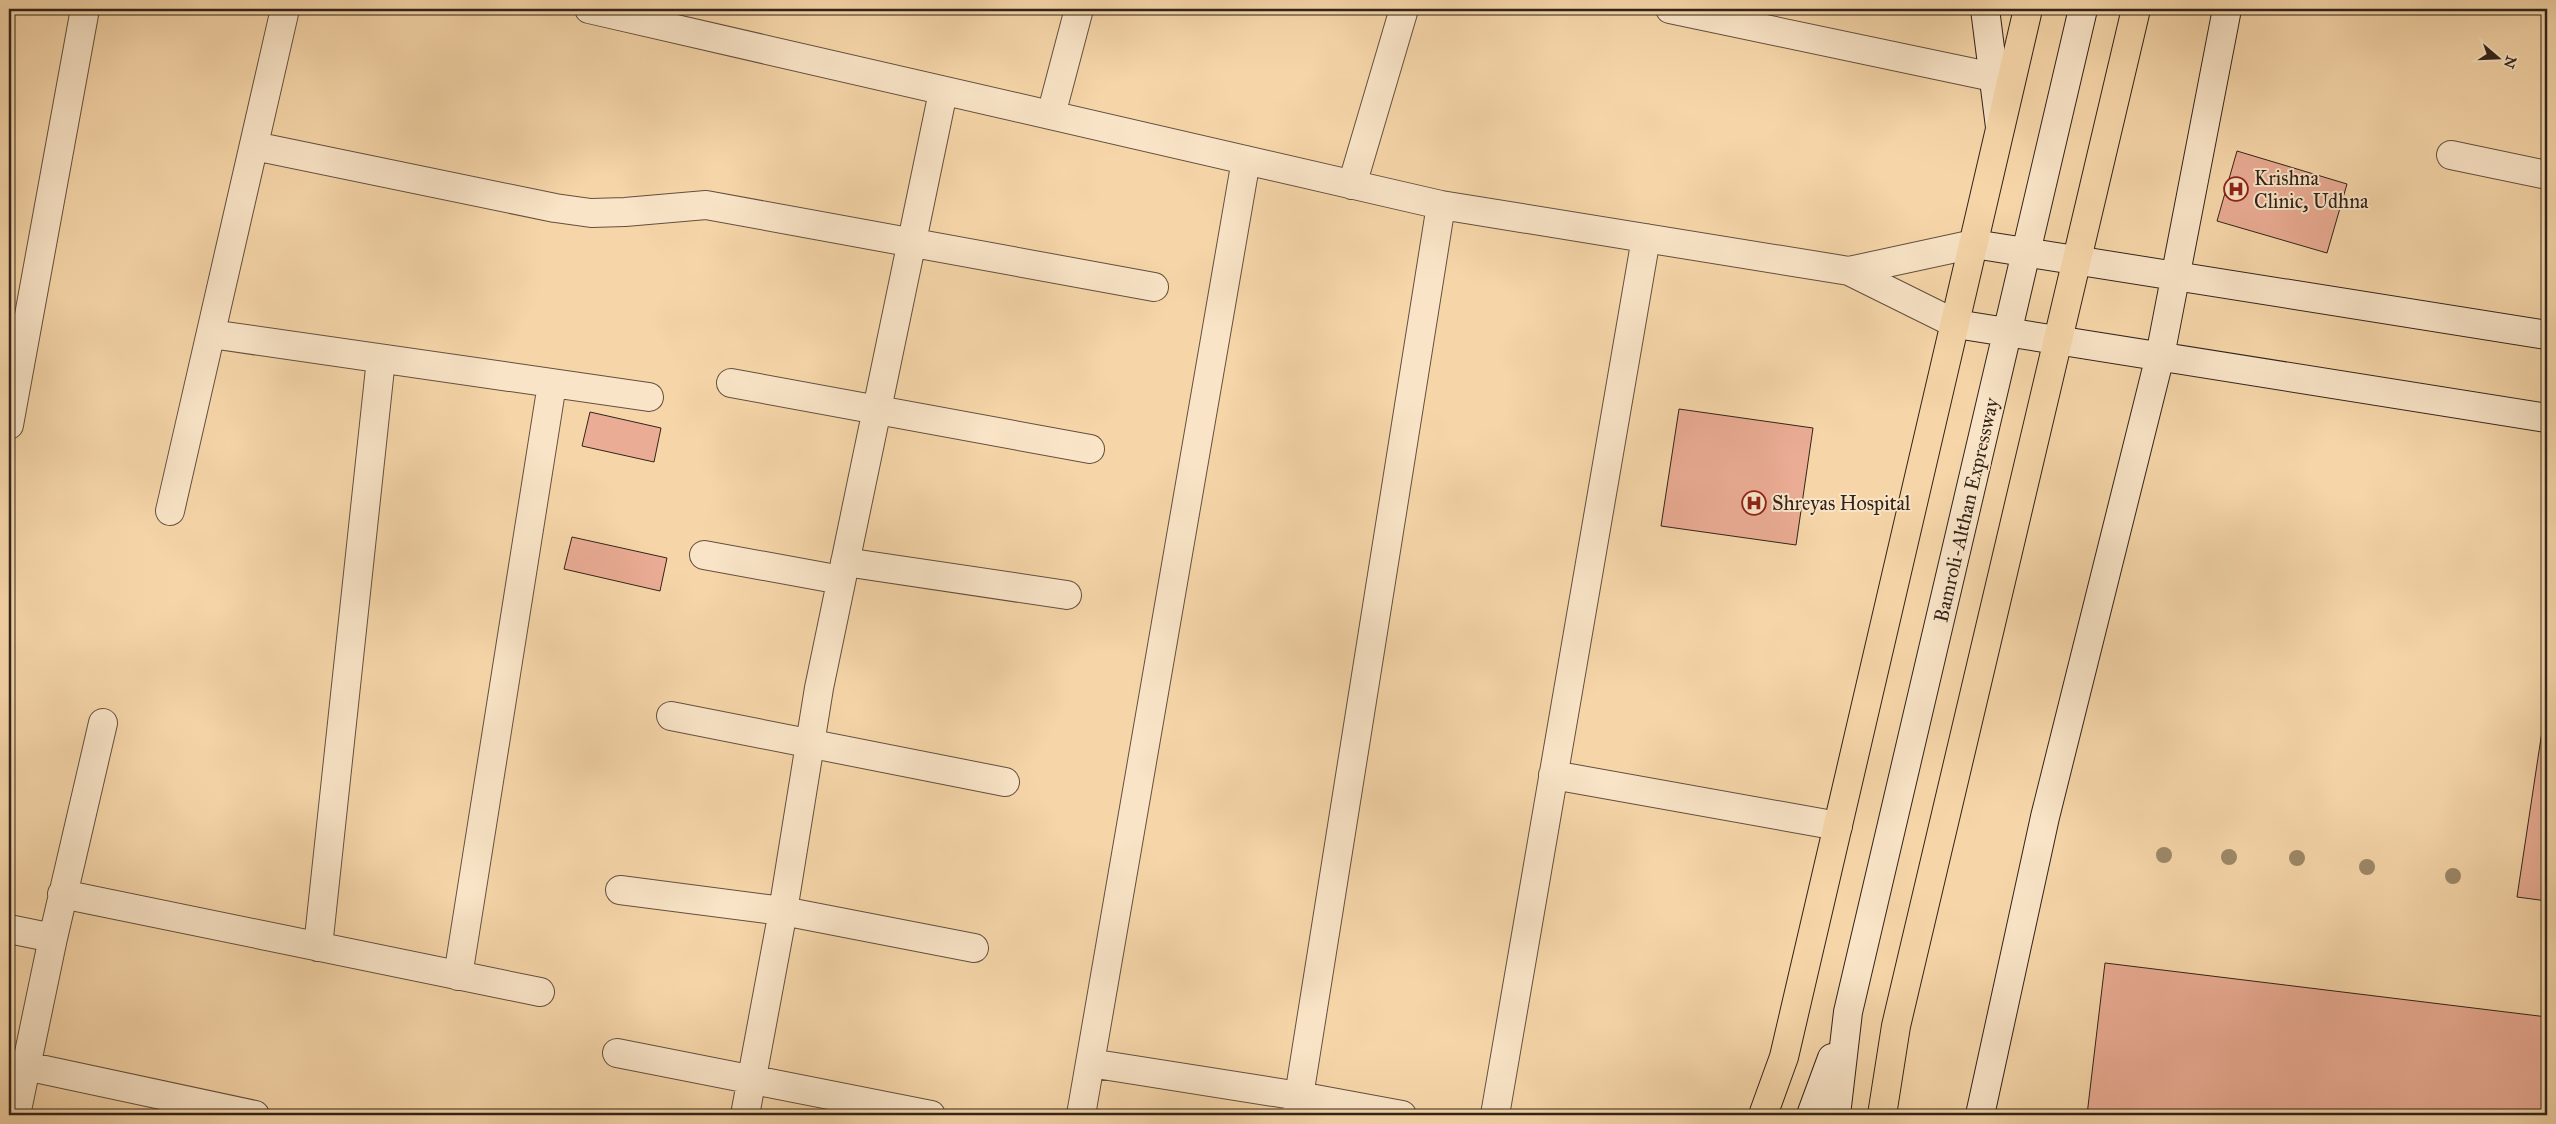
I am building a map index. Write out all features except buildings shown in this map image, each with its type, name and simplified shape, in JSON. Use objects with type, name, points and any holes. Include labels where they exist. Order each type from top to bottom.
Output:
[{"type":"main road","points":[[1763,1115],[1784,1056],[2028,9]]},
{"type":"main road","points":[[1882,1115],[1896,1026],[2136,9]]},
{"type":"street","points":[[9,425],[86,9]]},
{"type":"street","points":[[170,511],[285,9]]},
{"type":"street","points":[[590,9],[943,92],[1441,205],[1849,271],[1956,324],[2547,418]]},
{"type":"street","points":[[1051,115],[1079,9]]},
{"type":"street","points":[[1352,185],[1404,9]]},
{"type":"street","points":[[1670,9],[1993,77]]},
{"type":"street","points":[[1985,9],[2000,131]]},
{"type":"street","name":"Bamroli-Althan Expressway","points":[[1848,1012],[2083,9]]},
{"type":"street","points":[[1980,1115],[2045,817],[2160,356],[2227,9]]},
{"type":"street","points":[[745,1115],[783,911],[810,744],[843,571],[943,92]]},
{"type":"street","points":[[254,146],[555,208],[591,213],[706,205],[1154,287]]},
{"type":"street","points":[[2451,155],[2547,175]]},
{"type":"street","points":[[1081,1115],[1246,160]]},
{"type":"street","points":[[1298,1106],[1441,205]]},
{"type":"street","points":[[1495,1115],[1552,775],[1646,238]]},
{"type":"street","points":[[1849,271],[1974,244],[2547,335]]},
{"type":"street","points":[[211,334],[649,397]]},
{"type":"street","points":[[318,947],[381,359]]},
{"type":"street","points":[[731,383],[876,412],[1090,449]]},
{"type":"street","points":[[458,976],[552,384]]},
{"type":"street","points":[[704,555],[1067,595]]},
{"type":"street","points":[[672,716],[1005,782]]},
{"type":"street","points":[[16,1115],[62,894],[103,723]]},
{"type":"street","points":[[1552,775],[1838,826]]},
{"type":"street","points":[[620,890],[783,911],[974,948]]},
{"type":"street","points":[[62,894],[540,992]]},
{"type":"street","points":[[9,930],[53,938]]},
{"type":"street","points":[[1811,1115],[1848,1012]]},
{"type":"street","points":[[1836,1115],[1848,1012]]},
{"type":"street","points":[[617,1053],[931,1115]]},
{"type":"street","points":[[1090,1063],[1298,1106],[1402,1115]]},
{"type":"street","points":[[26,1066],[255,1115]]},
{"type":"place","name":"Krishna Clinic, Udhna","points":[[2236,189]]},
{"type":"place","name":"Shreyas Hospital","points":[[1754,503]]}]
